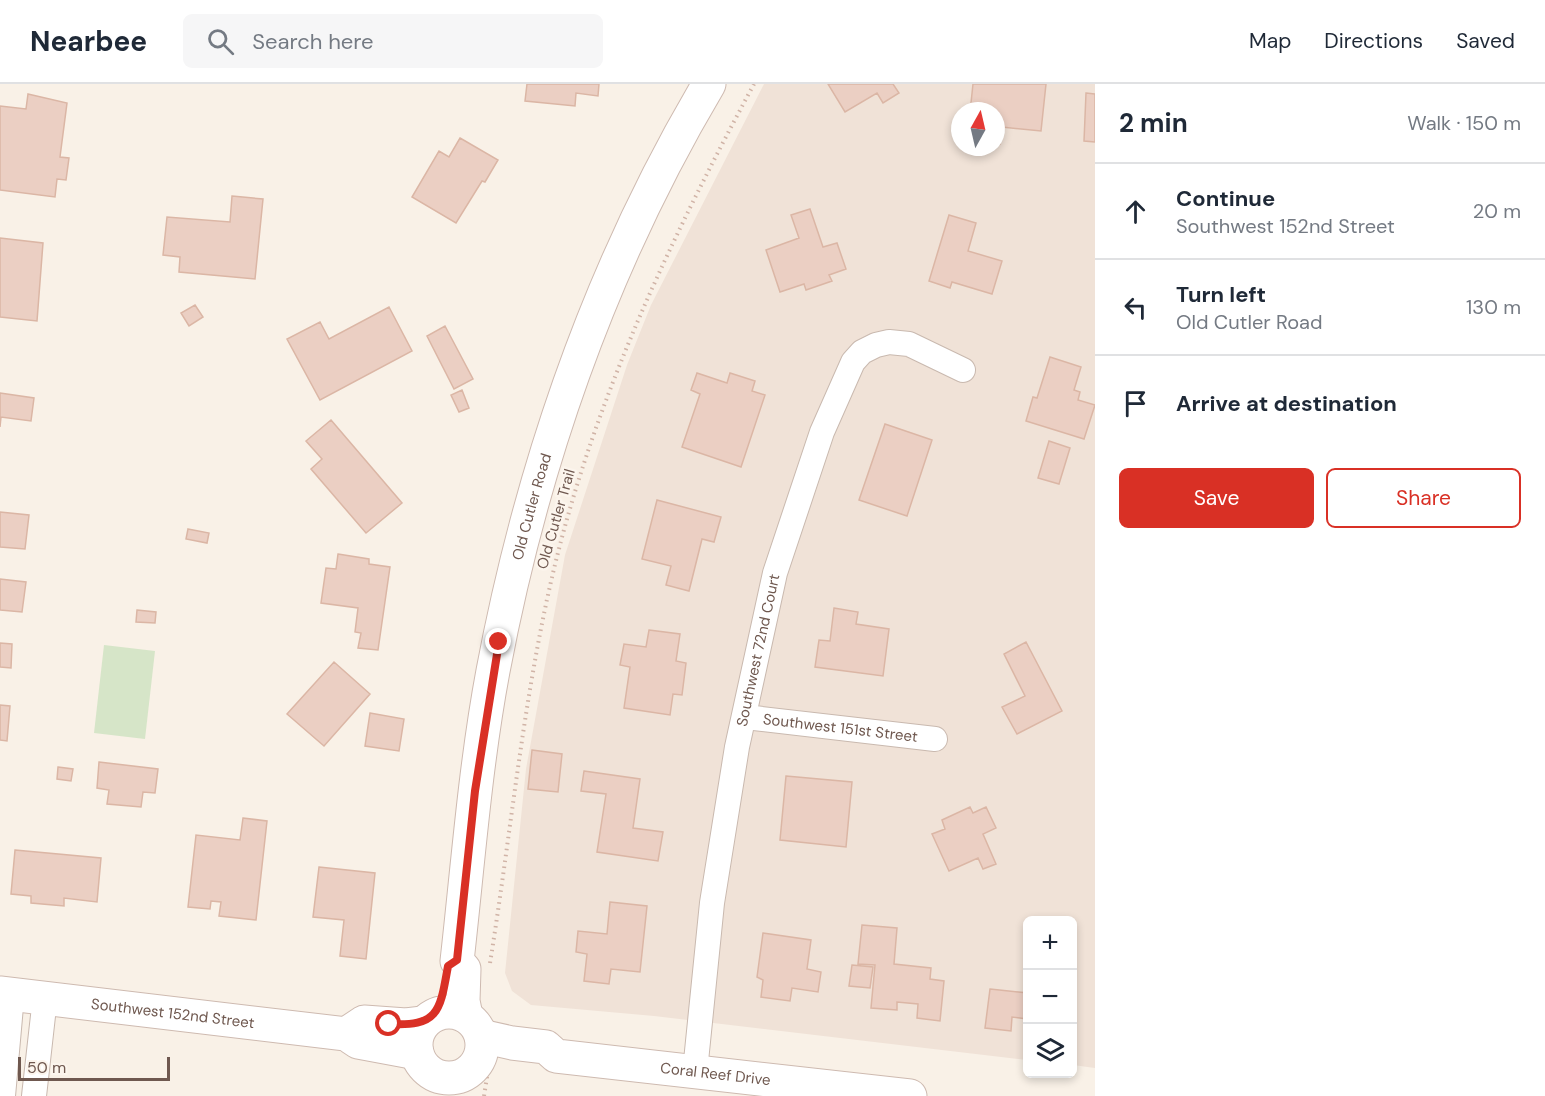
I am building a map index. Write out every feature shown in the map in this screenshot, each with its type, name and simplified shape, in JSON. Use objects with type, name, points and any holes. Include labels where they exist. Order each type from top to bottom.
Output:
[{"type":"main road","name":"Old Cutler Road","points":[[450,1060],[443,996],[448,966],[457,960],[475,791],[492,673],[506,606],[540,475],[568,388],[616,265],[650,193],[709,84]]},
{"type":"main road","name":"Southwest 152nd Street","points":[[6,994],[346,1034],[358,1042],[450,1060]]},
{"type":"main road","name":"Coral Reef Drive","points":[[450,1060],[512,1043],[546,1047],[556,1056],[695,1071],[753,1088],[910,1096]]},
{"type":"street","name":"Southwest 72nd Court","points":[[695,1071],[712,903],[745,717],[774,573],[822,432],[853,362],[862,352],[876,345],[900,342],[909,344],[963,370]]},
{"type":"street","name":"Southwest 151st Street","points":[[745,717],[935,739]]},
{"type":"street","points":[[3,1096],[6,994]]},
{"type":"street","points":[[34,1096],[45,998]]},
{"type":"path","name":"Old Cutler Trail","points":[[488,971],[542,627],[554,569],[586,459],[632,334],[662,265],[754,84]]},
{"type":"path","points":[[450,1060],[484,1096]]},
{"type":"shaded area","points":[[764,84],[1095,84],[1095,1068],[1077,1066],[1077,916],[1023,916],[1023,1060],[654,1016],[531,1005],[512,991],[505,973],[526,769],[565,555],[627,365],[651,305]]},
{"type":"green space","points":[[104,645],[155,651],[145,739],[94,733]]},
{"type":"building","points":[[527,84],[599,84],[598,96],[576,93],[575,106],[525,101]]},
{"type":"building","points":[[828,84],[893,84],[899,93],[883,103],[877,93],[845,112]]},
{"type":"building","points":[[973,84],[1046,84],[1041,131],[1005,127],[1005,102],[971,102]]},
{"type":"building","points":[[1086,93],[1095,94],[1095,142],[1084,141]]},
{"type":"building","points":[[28,94],[67,103],[60,157],[69,158],[66,180],[57,179],[55,197],[0,190],[0,106],[26,109]]},
{"type":"building","points":[[460,138],[498,160],[456,223],[412,197],[439,151],[449,157]]},
{"type":"building","points":[[232,196],[263,199],[255,279],[179,272],[180,257],[163,255],[167,217],[230,222]]},
{"type":"building","points":[[810,209],[823,247],[837,243],[846,269],[829,275],[832,281],[806,290],[804,284],[780,292],[766,250],[799,238],[791,215]]},
{"type":"building","points":[[949,215],[976,223],[968,251],[1002,261],[992,294],[952,282],[950,288],[929,281]]},
{"type":"building","points":[[0,238],[43,243],[37,321],[0,317]]},
{"type":"building","points":[[195,305],[203,317],[189,326],[181,313]]},
{"type":"building","points":[[389,307],[412,351],[320,400],[287,339],[320,322],[329,339]]},
{"type":"building","points":[[445,326],[473,379],[454,389],[427,336]]},
{"type":"building","points":[[1050,357],[1081,367],[1074,390],[1080,392],[1078,400],[1095,405],[1084,439],[1026,421],[1033,397],[1037,398]]},
{"type":"building","points":[[697,373],[727,383],[730,373],[755,381],[752,391],[765,395],[741,467],[682,447],[700,394],[691,390]]},
{"type":"building","points":[[462,390],[469,408],[459,412],[451,395]]},
{"type":"building","points":[[0,393],[34,398],[31,421],[1,417],[0,427]]},
{"type":"building","points":[[331,420],[402,503],[366,533],[311,469],[322,459],[306,441]]},
{"type":"building","points":[[885,424],[932,440],[907,516],[859,500]]},
{"type":"building","points":[[1049,441],[1070,448],[1059,484],[1038,478]]},
{"type":"building","points":[[657,500],[721,517],[714,542],[702,539],[689,591],[666,585],[671,566],[642,559]]},
{"type":"building","points":[[0,512],[29,515],[25,549],[0,547]]},
{"type":"building","points":[[188,529],[209,533],[207,543],[186,539]]},
{"type":"building","points":[[338,554],[369,559],[369,564],[390,567],[378,650],[358,648],[361,633],[355,632],[358,608],[321,603],[326,568],[336,569]]},
{"type":"building","points":[[0,579],[26,582],[22,612],[0,610]]},
{"type":"building","points":[[834,608],[858,612],[856,624],[889,629],[883,676],[815,667],[819,640],[830,641]]},
{"type":"building","points":[[137,610],[156,612],[155,623],[136,622]]},
{"type":"building","points":[[649,630],[680,634],[676,661],[686,663],[682,695],[673,694],[670,715],[624,708],[630,667],[620,665],[624,644],[646,647]]},
{"type":"building","points":[[1026,642],[1062,711],[1017,734],[1002,707],[1025,696],[1004,654]]},
{"type":"building","points":[[0,643],[12,644],[11,668],[0,667]]},
{"type":"building","points":[[334,662],[370,694],[324,746],[287,714]]},
{"type":"building","points":[[0,705],[10,706],[7,741],[0,740]]},
{"type":"building","points":[[370,713],[404,719],[399,751],[365,746]]},
{"type":"building","points":[[532,750],[562,754],[558,792],[528,789]]},
{"type":"building","points":[[99,762],[158,769],[155,793],[143,792],[141,807],[107,804],[109,790],[97,788]]},
{"type":"building","points":[[58,767],[73,769],[71,781],[57,779]]},
{"type":"building","points":[[584,771],[640,779],[633,828],[663,832],[658,861],[597,852],[606,794],[581,791]]},
{"type":"building","points":[[786,776],[852,782],[846,847],[780,840]]},
{"type":"building","points":[[970,807],[973,813],[986,807],[996,828],[983,834],[996,864],[983,869],[978,858],[949,871],[932,834],[945,829],[942,820]]},
{"type":"building","points":[[243,818],[267,821],[256,920],[219,916],[221,902],[211,901],[210,909],[188,907],[196,835],[240,840]]},
{"type":"building","points":[[15,850],[101,858],[97,902],[64,898],[64,906],[31,903],[31,896],[11,894]]},
{"type":"building","points":[[319,867],[375,873],[366,959],[340,956],[344,920],[313,917]]},
{"type":"building","points":[[610,902],[647,906],[640,972],[611,969],[609,984],[584,981],[587,954],[576,952],[578,931],[607,934]]},
{"type":"building","points":[[862,925],[897,928],[894,964],[931,968],[930,979],[944,981],[940,1021],[917,1018],[918,1004],[897,1002],[897,1010],[871,1008],[875,965],[858,964]]},
{"type":"building","points":[[763,933],[811,940],[807,969],[821,972],[818,992],[792,988],[790,1001],[761,997],[763,980],[757,977]]},
{"type":"building","points":[[852,965],[873,967],[870,988],[849,986]]},
{"type":"building","points":[[990,989],[1023,992],[1023,1018],[1012,1017],[1011,1031],[985,1028]]},
{"type":"route","points":[[389,1024],[423,1023],[434,1015],[443,996],[448,966],[457,960],[475,791],[492,673],[499,642]]}]
